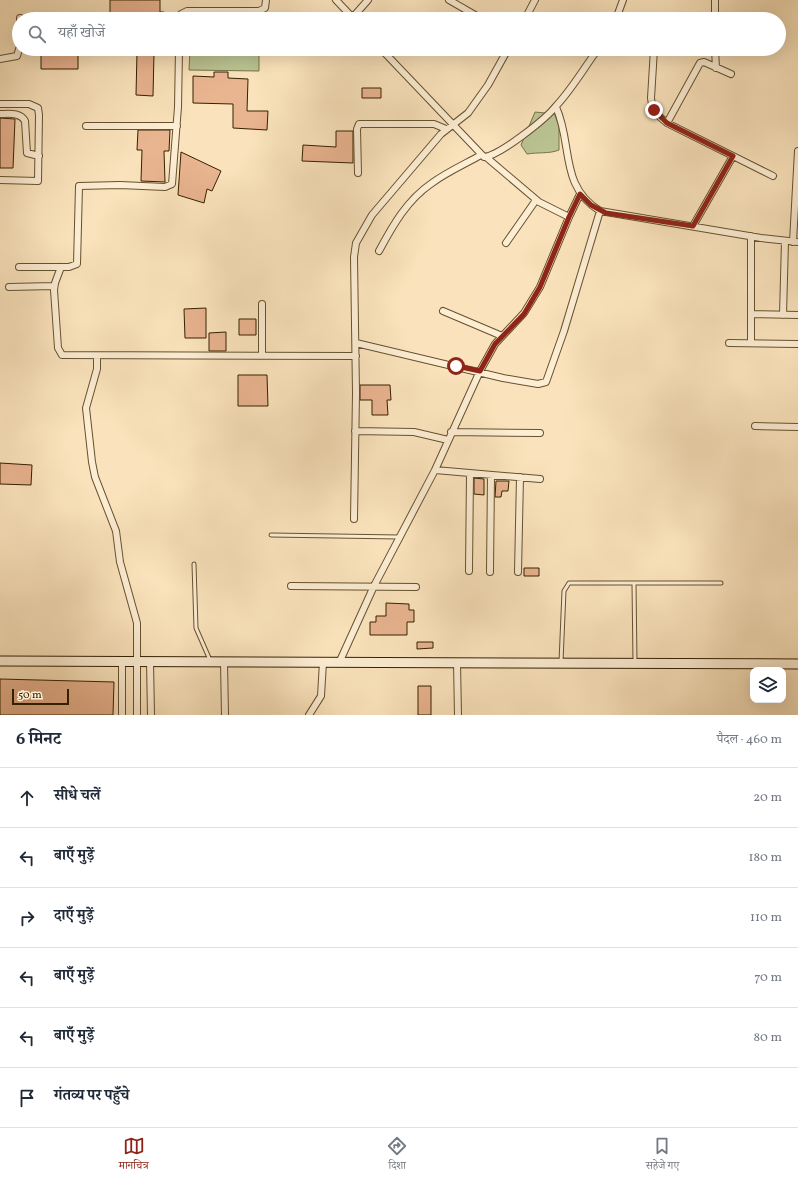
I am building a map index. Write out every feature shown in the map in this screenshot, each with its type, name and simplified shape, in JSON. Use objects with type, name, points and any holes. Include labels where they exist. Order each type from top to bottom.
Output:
[{"type":"street","points":[[185,12],[259,11],[265,8],[266,0]]},
{"type":"street","points":[[336,0],[347,12]]},
{"type":"street","points":[[358,12],[368,0]]},
{"type":"street","points":[[449,0],[470,12]]},
{"type":"street","points":[[528,12],[535,0]]},
{"type":"street","points":[[618,12],[622,0]]},
{"type":"street","points":[[715,0],[715,12]]},
{"type":"street","points":[[0,59],[17,56]]},
{"type":"street","points":[[19,267],[76,266],[78,262],[79,186],[170,186],[173,180],[177,126],[179,56]]},
{"type":"street","points":[[388,56],[483,156],[536,200],[569,217]]},
{"type":"street","points":[[354,519],[356,343],[354,262],[356,243],[372,215],[446,129],[463,118],[476,104],[504,56]]},
{"type":"street","points":[[379,251],[398,218],[415,197],[433,182],[515,141],[556,107],[593,56]]},
{"type":"street","points":[[654,56],[652,105],[657,115],[667,123],[773,176]]},
{"type":"street","points":[[715,56],[716,68]]},
{"type":"street","points":[[667,123],[698,63],[704,62],[730,74]]},
{"type":"street","points":[[0,104],[29,104],[38,108],[39,156],[38,181],[0,180]]},
{"type":"street","points":[[556,107],[561,121],[568,161],[580,194],[591,205],[600,211],[796,242],[798,151]]},
{"type":"street","points":[[0,114],[17,114],[22,117],[25,121],[26,150],[29,155],[39,156]]},
{"type":"street","points":[[358,173],[359,124],[434,124],[446,129]]},
{"type":"street","points":[[86,126],[177,126]]},
{"type":"street","points":[[693,226],[733,156]]},
{"type":"street","points":[[339,663],[374,586],[435,470],[480,371],[490,352],[502,336],[524,314],[540,287],[580,194]]},
{"type":"street","points":[[506,243],[536,200]]},
{"type":"street","points":[[356,343],[538,384],[546,382],[567,324],[600,211]]},
{"type":"street","points":[[751,236],[751,343]]},
{"type":"street","points":[[783,315],[785,241]]},
{"type":"street","points":[[61,267],[54,286],[58,351],[65,356],[356,356]]},
{"type":"street","points":[[9,287],[54,286]]},
{"type":"street","points":[[262,304],[262,356]]},
{"type":"street","points":[[443,311],[502,336]]},
{"type":"street","points":[[752,314],[798,316]]},
{"type":"street","points":[[729,343],[798,344]]},
{"type":"street","points":[[97,356],[97,368],[86,402],[92,462],[95,477],[116,531],[120,562],[137,623],[137,715]]},
{"type":"street","points":[[755,426],[798,426]]},
{"type":"street","points":[[355,431],[414,432],[448,440]]},
{"type":"street","points":[[451,432],[540,433]]},
{"type":"street","points":[[435,470],[540,479]]},
{"type":"street","points":[[469,571],[470,474]]},
{"type":"street","points":[[490,572],[491,475]]},
{"type":"street","points":[[518,572],[520,477]]},
{"type":"street","points":[[291,586],[416,587]]},
{"type":"street","points":[[0,661],[798,664]]},
{"type":"street","points":[[122,661],[122,715]]},
{"type":"street","points":[[150,661],[151,715]]},
{"type":"street","points":[[224,662],[225,715]]},
{"type":"street","points":[[309,715],[318,704],[321,696],[323,662]]},
{"type":"street","points":[[457,662],[458,715]]},
{"type":"lane","points":[[271,535],[400,537]]},
{"type":"lane","points":[[194,564],[196,628],[210,662]]},
{"type":"lane","points":[[561,662],[564,591],[566,585],[573,583],[721,583]]},
{"type":"lane","points":[[634,584],[635,663]]},
{"type":"green space","points":[[190,56],[259,56],[259,71],[189,70]]},
{"type":"green space","points":[[553,110],[559,126],[559,150],[527,154],[521,145],[535,112],[545,113]]},
{"type":"building","points":[[110,0],[160,0],[160,12],[110,12]]},
{"type":"building","points":[[41,56],[78,56],[78,69],[41,69]]},
{"type":"building","points":[[137,56],[154,56],[153,96],[136,95]]},
{"type":"building","points":[[214,72],[228,72],[228,78],[248,79],[247,111],[268,111],[267,130],[233,128],[233,104],[193,103],[193,76],[214,77]]},
{"type":"building","points":[[362,88],[381,88],[381,98],[362,98]]},
{"type":"building","points":[[0,118],[15,119],[13,168],[0,168]]},
{"type":"building","points":[[138,130],[170,130],[169,151],[164,151],[165,182],[141,181],[142,150],[137,150]]},
{"type":"building","points":[[336,131],[353,131],[353,163],[302,161],[303,145],[336,147]]},
{"type":"building","points":[[181,152],[221,171],[212,191],[207,189],[204,203],[178,195]]},
{"type":"building","points":[[206,308],[206,338],[185,338],[184,309]]},
{"type":"building","points":[[239,319],[256,319],[256,335],[239,335]]},
{"type":"building","points":[[226,332],[226,351],[209,351],[209,333]]},
{"type":"building","points":[[238,375],[267,375],[268,406],[238,406]]},
{"type":"building","points":[[360,385],[390,385],[391,400],[387,400],[388,415],[372,415],[372,400],[360,400]]},
{"type":"building","points":[[0,463],[32,465],[31,485],[0,484]]},
{"type":"building","points":[[474,478],[484,479],[484,495],[474,494]]},
{"type":"building","points":[[496,481],[509,481],[508,491],[502,491],[501,497],[495,497]]},
{"type":"building","points":[[524,568],[539,568],[539,576],[524,576]]},
{"type":"building","points":[[386,603],[409,604],[409,610],[414,610],[414,622],[407,622],[407,635],[370,635],[370,622],[376,622],[376,616],[386,616]]},
{"type":"building","points":[[417,642],[433,642],[433,648],[417,649]]},
{"type":"building","points":[[0,679],[114,682],[113,715],[0,715]]},
{"type":"building","points":[[418,686],[431,686],[431,715],[418,715]]},
{"type":"route","points":[[456,366],[480,371],[495,344],[518,322],[524,314],[548,272],[569,217],[580,194],[591,205],[606,213],[693,226],[733,156],[667,123],[657,115],[654,110]]}]
